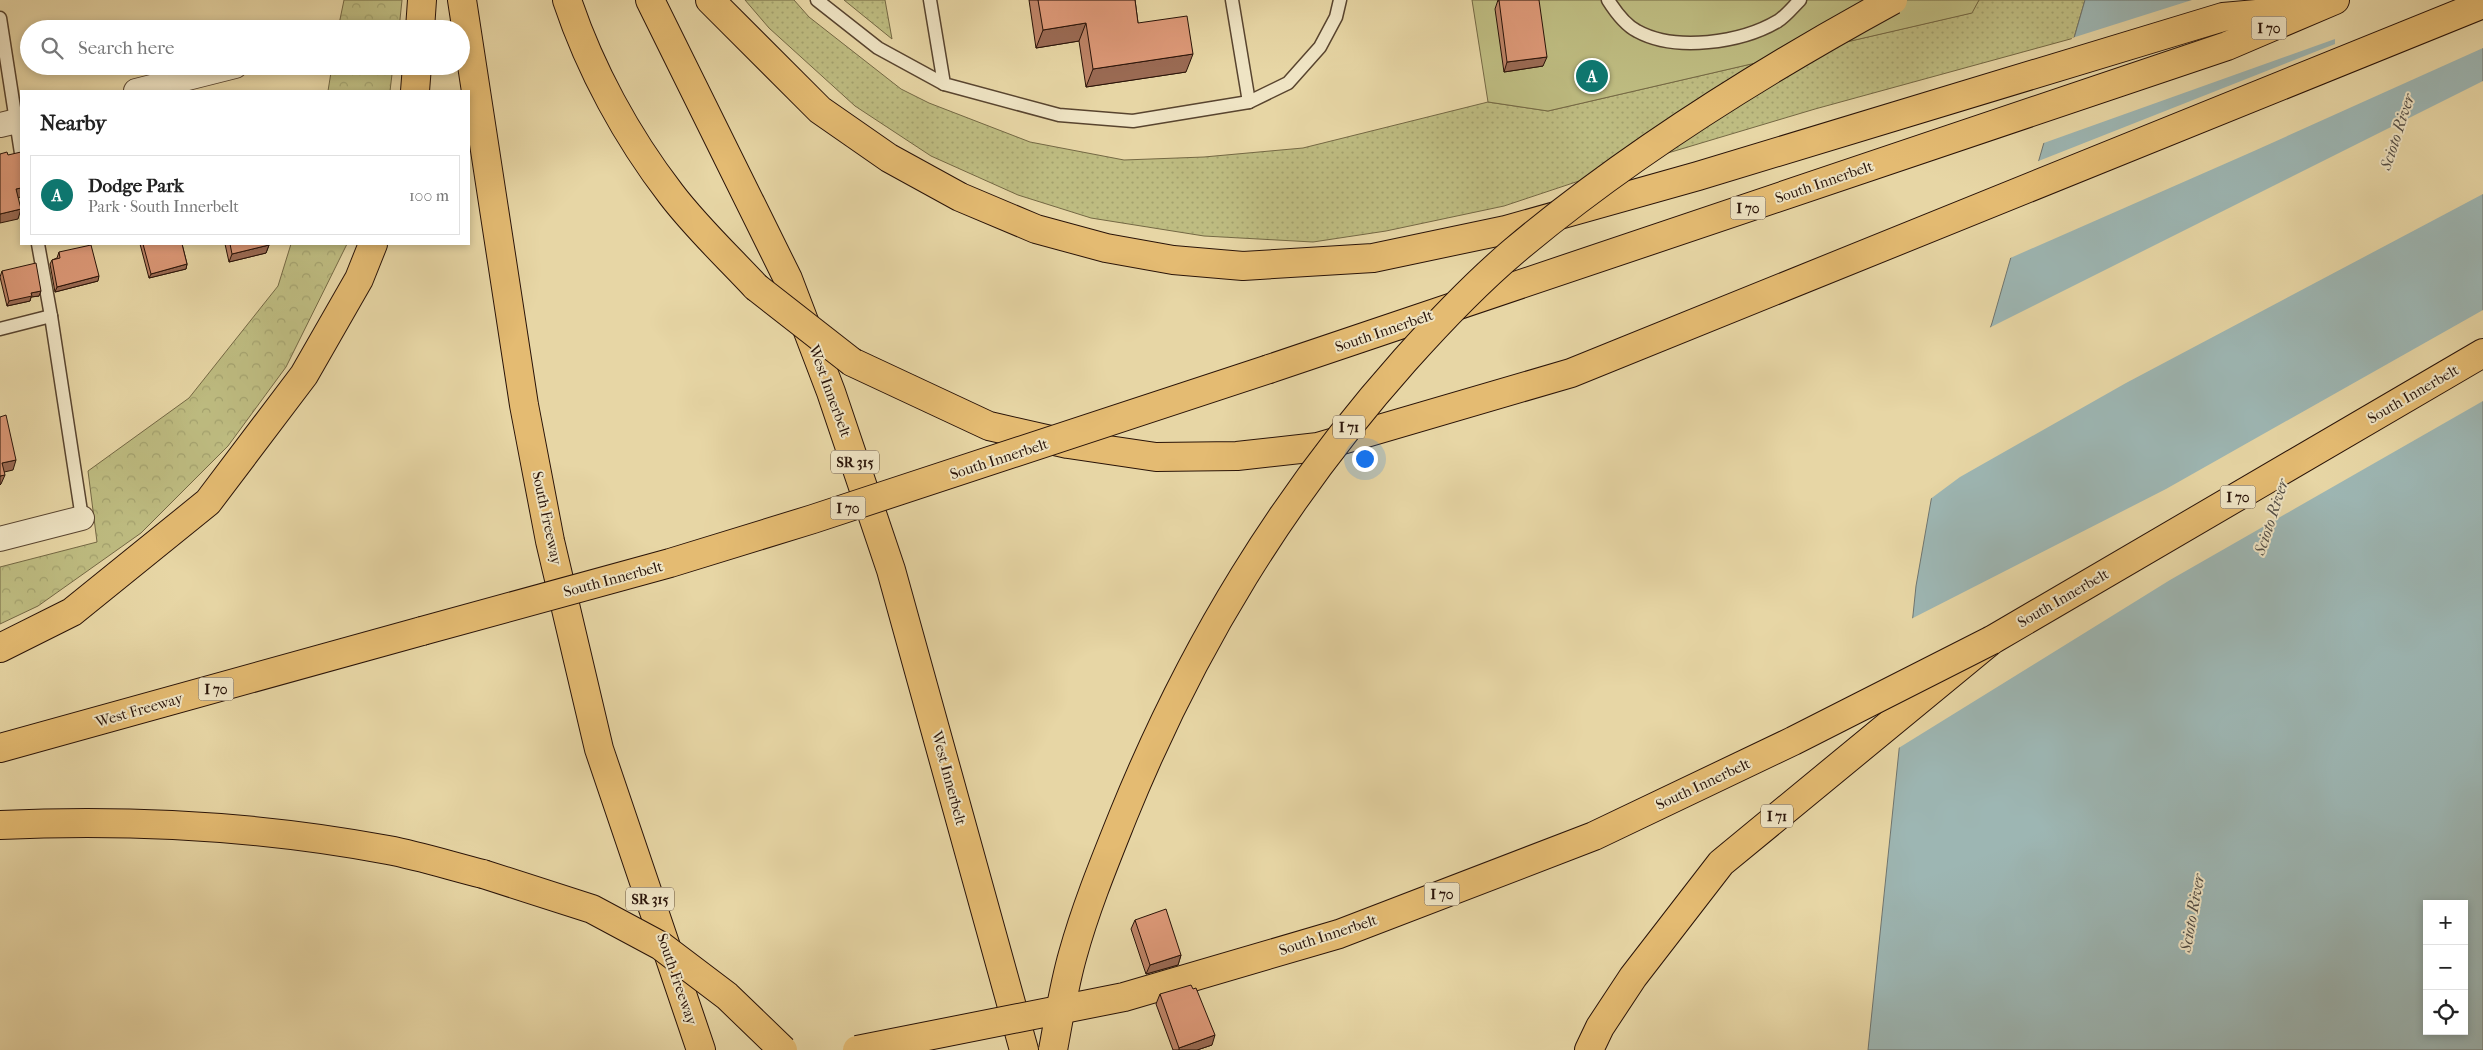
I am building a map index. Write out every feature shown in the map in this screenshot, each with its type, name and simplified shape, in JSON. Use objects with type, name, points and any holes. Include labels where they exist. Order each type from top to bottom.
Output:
[{"type":"highway","points":[[421,20],[422,0]]},
{"type":"highway","name":"South Freeway","points":[[462,0],[465,20]]},
{"type":"highway","points":[[567,0],[599,76],[633,138],[671,195],[756,287],[852,362],[989,426],[1068,444],[1156,457],[1237,456],[1318,447],[1571,373],[2483,4]]},
{"type":"highway","name":"West Innerbelt","points":[[650,0],[788,279],[831,392],[891,570],[930,704],[994,948],[1024,1050]]},
{"type":"highway","points":[[710,0],[820,110],[889,158],[960,197],[1036,229],[1106,248],[1173,260],[1243,266],[1373,258],[1506,230],[1698,176],[2223,17],[2323,4]]},
{"type":"highway","name":"I 71","points":[[1053,1050],[1072,956],[1096,882],[1169,709],[1216,620],[1273,530],[1315,469],[1371,399],[1439,323],[1512,252],[1621,166],[1817,42],[1893,0]]},
{"type":"highway","name":"South Innerbelt","points":[[422,631],[670,563],[813,519],[1269,370],[2227,46],[2323,4]]},
{"type":"highway","name":"South Freeway","points":[[470,52],[524,404],[550,541],[599,749],[701,1050]]},
{"type":"highway","points":[[415,90],[416,75]]},
{"type":"highway","points":[[0,648],[72,612],[208,502],[304,375],[359,279],[373,245]]},
{"type":"highway","name":"South Innerbelt","points":[[857,1050],[1124,997],[1339,934],[1594,836],[1793,741],[1992,640],[2483,353]]},
{"type":"highway","name":"West Freeway","points":[[0,748],[422,631]]},
{"type":"highway","name":"I 71","points":[[1594,1039],[1638,970],[1721,863],[1992,640]]},
{"type":"highway","points":[[0,825],[55,823],[175,824],[293,835],[389,850],[483,874],[592,909],[661,946],[727,996],[783,1050]]},
{"type":"street","points":[[140,90],[199,75]]},
{"type":"street","points":[[0,539],[82,518]]},
{"type":"lane","points":[[817,0],[878,48],[944,84],[1059,115],[1133,121],[1249,102],[1288,83],[1320,47],[1336,17],[1340,0]]},
{"type":"lane","points":[[930,0],[944,84]]},
{"type":"lane","points":[[1232,0],[1249,102]]},
{"type":"lane","points":[[1608,0],[1616,12],[1635,31],[1661,42],[1695,43],[1742,37],[1779,20],[1800,0]]},
{"type":"lane","points":[[0,18],[12,122],[20,150]]},
{"type":"lane","points":[[38,245],[52,316],[82,518]]},
{"type":"lane","points":[[0,329],[52,316]]},
{"type":"green space","points":[[344,0],[402,0],[400,20],[340,20]]},
{"type":"green space","points":[[745,0],[794,0],[809,17],[901,89],[929,103],[1030,142],[1124,160],[1204,157],[1303,148],[1488,102],[1548,111],[1971,13],[1979,0],[2085,0],[2074,38],[1815,109],[1621,167],[1504,206],[1386,231],[1313,242],[1204,236],[1091,218],[1018,195],[931,156],[855,106],[769,28]]},
{"type":"green space","points":[[844,0],[885,0],[892,39]]},
{"type":"green space","points":[[1472,0],[1979,0],[1972,13],[1548,111],[1488,102]]},
{"type":"green space","points":[[331,75],[392,75],[390,90],[328,90]]},
{"type":"green space","points":[[291,245],[347,245],[286,367],[228,446],[141,533],[38,606],[0,624],[0,567],[97,542],[88,471],[189,398],[278,286]]},
{"type":"water","name":"Scioto River","points":[[2085,0],[2483,0],[2483,1050],[1868,1050],[1916,586],[1932,495],[1992,323]]},
{"type":"pier","points":[[2192,0],[2483,0],[2483,48],[2008,259],[2036,162],[2335,44],[2335,39],[2041,144],[2072,38]]},
{"type":"pier","points":[[2483,81],[2483,194],[2126,383],[1960,477],[1929,500],[1987,329]]},
{"type":"pier","points":[[2483,310],[2483,401],[2170,580],[1897,749],[1911,619],[2166,489]]},
{"type":"building","points":[[1038,0],[1135,0],[1138,23],[1187,16],[1193,54],[1093,69],[1086,23],[1043,30]]},
{"type":"building","points":[[1499,0],[1539,0],[1547,57],[1507,62]]},
{"type":"building","points":[[7,152],[8,155],[20,152],[20,188],[16,189],[20,209],[0,214],[0,154]]},
{"type":"building","points":[[91,245],[99,276],[57,287],[52,260],[60,258],[59,252]]},
{"type":"building","points":[[143,245],[182,245],[187,264],[151,274]]},
{"type":"building","points":[[230,245],[269,245],[232,254]]},
{"type":"building","points":[[36,263],[41,291],[31,293],[32,296],[9,301],[2,271]]},
{"type":"building","points":[[6,415],[16,460],[2,463],[5,475],[0,476],[0,417]]},
{"type":"building","points":[[1166,909],[1181,955],[1150,965],[1135,920]]},
{"type":"building","points":[[1191,985],[1193,989],[1196,988],[1215,1035],[1179,1048],[1160,994]]},
{"type":"place","name":"Dodge Park","points":[[1592,76]]}]
